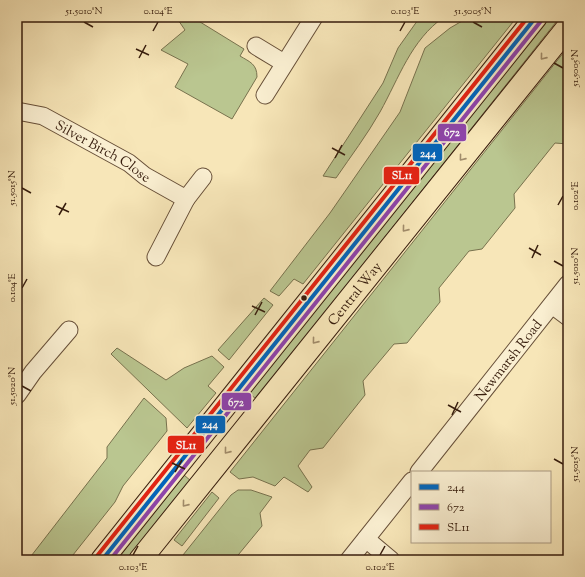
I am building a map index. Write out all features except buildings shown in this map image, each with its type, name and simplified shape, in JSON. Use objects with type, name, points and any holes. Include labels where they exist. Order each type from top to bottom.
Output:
[{"type":"main road","points":[[102,560],[536,17]]},
{"type":"main road","name":"Central Way","points":[[140,560],[568,26]]},
{"type":"street","points":[[265,95],[314,17]]},
{"type":"street","points":[[256,46],[284,63]]},
{"type":"street","name":"Silver Birch Close","points":[[17,111],[43,116],[129,163],[145,176],[186,199]]},
{"type":"street","points":[[156,257],[186,199],[203,177]]},
{"type":"street","name":"Newmarsh Road","points":[[420,471],[568,284]]},
{"type":"street","points":[[552,304],[568,317]]},
{"type":"street","points":[[17,395],[33,372],[69,330]]},
{"type":"street","points":[[349,560],[411,482]]},
{"type":"street","points":[[366,539],[391,560]]},
{"type":"green space","points":[[176,17],[192,17],[244,49],[240,56],[250,62],[256,69],[257,77],[232,119],[175,87],[188,64],[161,50],[185,30]]},
{"type":"green space","points":[[420,17],[444,17],[433,26],[414,48],[375,121],[336,178],[323,176],[383,83],[398,48]]},
{"type":"green space","points":[[469,17],[517,17],[303,284],[294,279],[279,296],[270,291],[330,213],[400,112],[425,48],[450,28]]},
{"type":"green space","points":[[548,17],[560,17],[256,399],[249,393]]},
{"type":"green space","points":[[568,47],[568,144],[555,143],[514,194],[515,208],[482,249],[469,251],[439,288],[440,302],[407,343],[394,344],[363,381],[365,395],[323,448],[310,450],[298,466],[312,487],[308,492],[284,477],[275,486],[253,477],[239,479],[230,472]]},
{"type":"green space","points":[[264,298],[273,305],[229,360],[218,350]]},
{"type":"green space","points":[[117,348],[166,380],[184,368],[212,356],[224,367],[208,386],[216,393],[187,428],[111,354]]},
{"type":"green space","points":[[144,398],[166,418],[167,431],[123,486],[115,502],[69,560],[28,560],[107,458],[107,447]]},
{"type":"green space","points":[[184,475],[191,481],[128,560],[116,560]]},
{"type":"green space","points":[[238,490],[251,490],[272,497],[260,513],[262,526],[234,560],[179,560],[231,495]]},
{"type":"green space","points":[[212,492],[219,498],[182,546],[174,540]]},
{"type":"transit line","name":"SL11","points":[[97,556],[528,17]]},
{"type":"transit line","name":"244","points":[[102,560],[536,17]]},
{"type":"transit line","name":"672","points":[[110,560],[541,21]]}]
